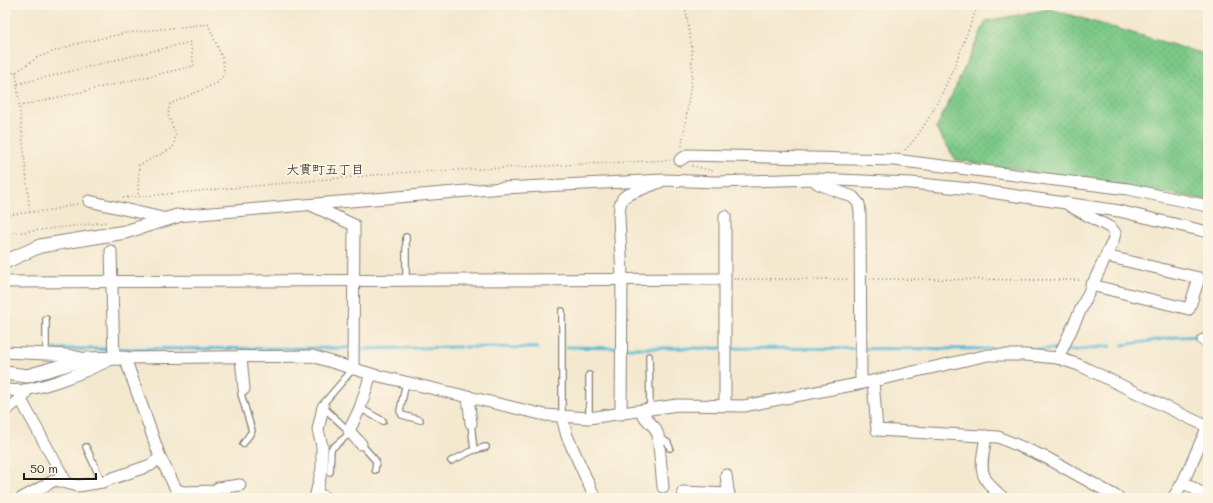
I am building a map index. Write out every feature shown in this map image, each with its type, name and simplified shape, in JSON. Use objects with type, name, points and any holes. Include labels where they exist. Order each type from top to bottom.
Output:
[{"type":"street","points":[[680,160],[688,155],[895,160],[1128,189],[1208,206]]},
{"type":"street","points":[[814,179],[819,184],[853,197],[857,200],[860,212],[861,382]]},
{"type":"street","points":[[5,262],[40,246],[69,240],[125,232],[172,218],[309,204],[502,188],[664,180],[732,181],[814,179],[911,184],[970,189],[1126,212],[1208,232]]},
{"type":"street","points":[[621,414],[621,280],[619,217],[623,198],[664,180]]},
{"type":"street","points":[[89,201],[172,218]]},
{"type":"street","points":[[1058,358],[1106,256],[1114,233],[1111,228],[1062,202]]},
{"type":"street","points":[[309,204],[354,225],[354,369]]},
{"type":"street","points":[[725,216],[725,405]]},
{"type":"street","points":[[111,251],[111,282],[120,358],[160,457],[176,489],[183,492],[216,494],[218,488],[240,485]]},
{"type":"street","points":[[1092,283],[1189,309],[1199,278],[1106,256]]},
{"type":"street","points":[[5,282],[355,279],[621,280],[724,278]]},
{"type":"street","points":[[5,352],[68,355],[86,359],[312,356],[371,374],[468,396],[562,417],[589,418],[678,405],[744,406],[861,382],[873,381],[988,356],[1025,355],[1058,358],[1110,378],[1208,427],[1183,482],[1173,498]]},
{"type":"street","points":[[241,357],[244,389]]},
{"type":"street","points":[[5,390],[31,389],[85,372],[120,358]]},
{"type":"street","points":[[5,373],[27,376],[56,369],[86,359]]},
{"type":"street","points":[[361,444],[349,431],[360,408],[371,374]]},
{"type":"street","points":[[873,381],[877,430],[998,437],[1047,458],[1119,498]]},
{"type":"street","points":[[5,411],[31,389]]},
{"type":"street","points":[[468,396],[470,423]]},
{"type":"street","points":[[20,398],[66,482]]},
{"type":"street","points":[[320,497],[322,446],[318,430],[323,407]]},
{"type":"street","points":[[645,410],[658,435],[663,487]]},
{"type":"street","points":[[562,417],[567,436],[594,498]]},
{"type":"street","points":[[986,436],[981,468],[990,487],[1003,498]]},
{"type":"street","points":[[22,498],[55,480],[78,486],[102,482],[151,465],[160,457]]},
{"type":"street","points":[[684,492],[729,496],[726,475]]},
{"type":"street","points":[[1183,482],[1208,496]]},
{"type":"lane","points":[[406,237],[406,279]]},
{"type":"lane","points":[[562,311],[562,417]]},
{"type":"lane","points":[[46,319],[46,354]]},
{"type":"lane","points":[[645,410],[649,356]]},
{"type":"lane","points":[[330,472],[331,449],[348,435],[349,431],[323,407],[323,404],[354,369]]},
{"type":"lane","points":[[589,375],[589,418]]},
{"type":"lane","points":[[406,382],[400,411],[402,415],[420,420]]},
{"type":"lane","points":[[243,444],[252,431],[240,394],[244,389]]},
{"type":"lane","points":[[360,408],[383,421]]},
{"type":"lane","points":[[470,423],[474,450]]},
{"type":"lane","points":[[658,435],[668,443],[670,448]]},
{"type":"lane","points":[[361,444],[376,461],[376,470]]},
{"type":"lane","points":[[86,447],[102,482]]},
{"type":"lane","points":[[451,461],[474,450],[486,447]]},
{"type":"path","points":[[680,160],[692,76],[692,49],[685,5]]},
{"type":"path","points":[[895,160],[923,128],[958,57],[977,7]]},
{"type":"path","points":[[5,75],[16,72],[38,57],[75,44],[126,33],[208,24],[223,60],[224,75],[217,83],[170,104],[168,115],[176,135],[173,148],[139,165],[138,196]]},
{"type":"path","points":[[18,84],[190,42],[194,66],[20,106]]},
{"type":"path","points":[[16,72],[30,213]]},
{"type":"path","points":[[117,198],[395,173],[680,160],[691,166],[713,171],[732,181]]},
{"type":"path","points":[[5,215],[52,210],[89,201]]},
{"type":"path","points":[[5,234],[58,226],[113,222]]},
{"type":"path","points":[[724,278],[1092,283]]},
{"type":"green space","points":[[1050,9],[1208,55],[1208,200],[956,160],[936,129],[986,21]]},
{"type":"waterway","points":[[1123,345],[1177,337],[1202,336]]},
{"type":"waterway","points":[[1066,351],[1110,346]]},
{"type":"waterway","points":[[359,349],[460,347]]},
{"type":"waterway","points":[[465,347],[537,348]]},
{"type":"waterway","points":[[567,347],[615,348]]},
{"type":"waterway","points":[[117,349],[349,348]]},
{"type":"waterway","points":[[626,348],[1057,349]]},
{"type":"waterway","points":[[55,349],[111,349]]},
{"type":"district","name":"大貫町五丁目","points":[[325,168]]}]
